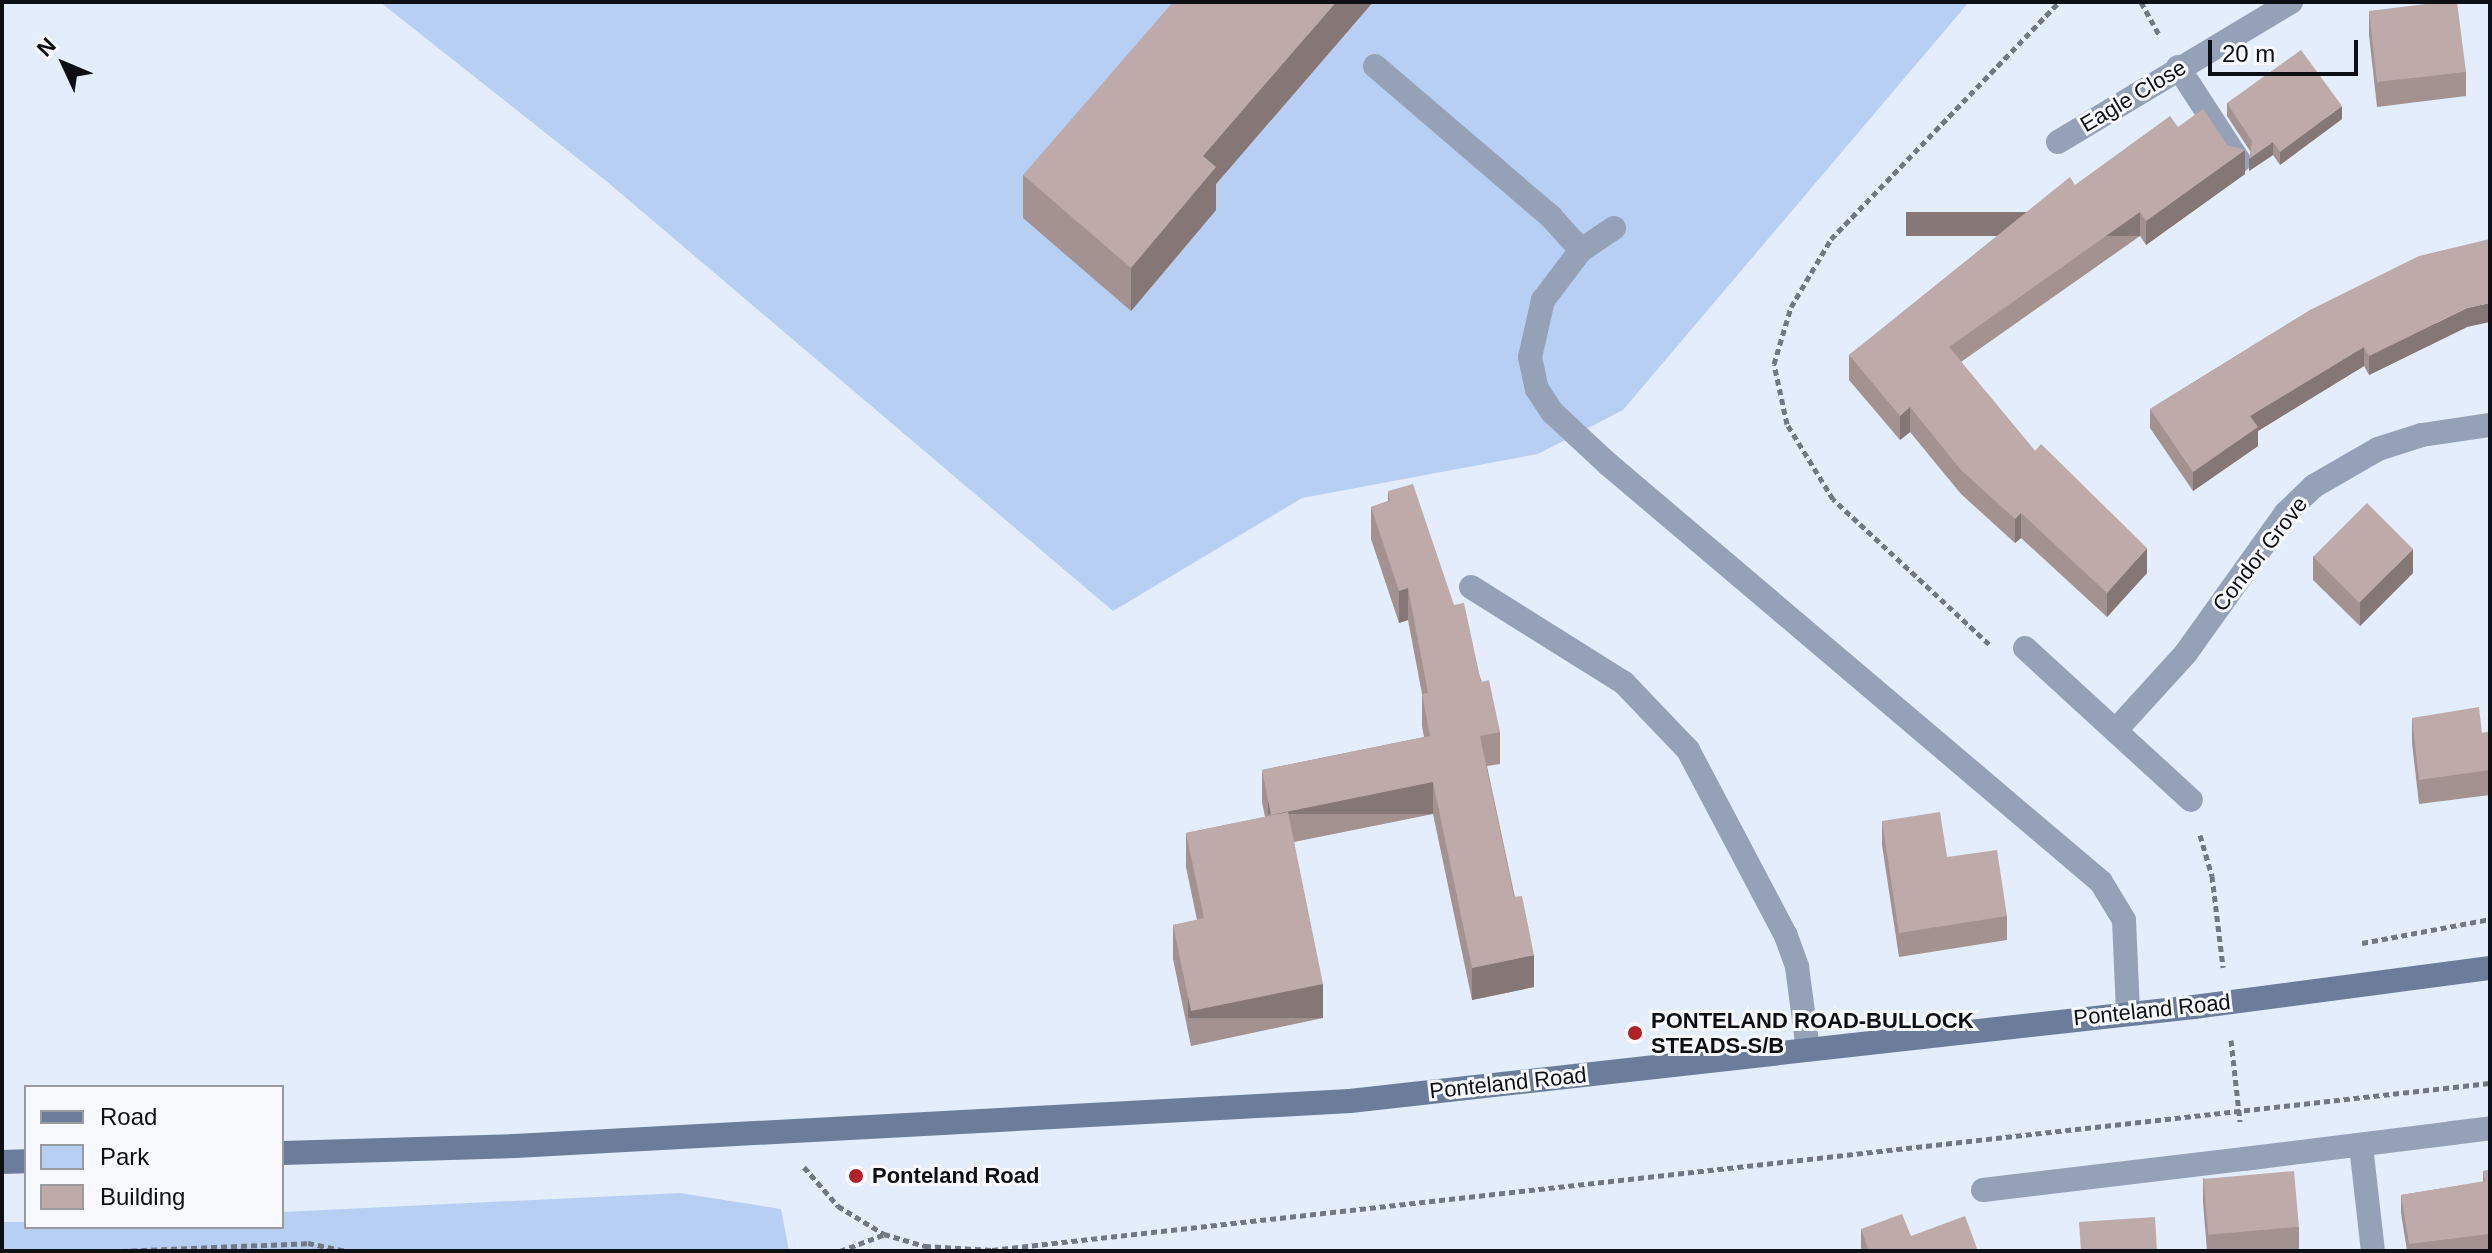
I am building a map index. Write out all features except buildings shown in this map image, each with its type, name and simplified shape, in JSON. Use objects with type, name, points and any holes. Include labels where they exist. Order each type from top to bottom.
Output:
[{"type":"main road","name":"Ponteland Road","points":[[284,1153],[772,1132],[1350,1101],[2128,1013],[2490,968]]},
{"type":"main road","points":[[2,1162],[24,1161]]},
{"type":"street","name":"Eagle Close","points":[[2058,142],[2178,67],[2291,2]]},
{"type":"street","points":[[1375,66],[1551,217],[1581,250]]},
{"type":"street","points":[[2178,67],[2239,161]]},
{"type":"street","points":[[1614,228],[1581,250],[1543,300],[1533,330],[1530,357],[1537,389],[1552,412],[2101,882],[2124,920],[2128,1013]]},
{"type":"street","name":"Condor Grove","points":[[2116,730],[2186,653],[2286,513],[2314,486],[2378,449],[2422,435],[2490,425]]},
{"type":"street","points":[[1471,587],[1624,683],[1688,750],[1786,936],[1797,967],[1808,1049]]},
{"type":"street","points":[[2025,648],[2191,800]]},
{"type":"street","points":[[1983,1190],[2490,1128]]},
{"type":"street","points":[[2361,1146],[2373,1251]]},
{"type":"path","points":[[2025,648],[1993,648],[1852,521],[1787,424],[1774,364],[1791,307],[1831,239],[2059,2]]},
{"type":"path","points":[[2191,800],[2212,876],[2223,968]]},
{"type":"path","points":[[772,1132],[838,1206],[884,1234],[960,1250],[1817,1162],[2490,1083]]},
{"type":"path","points":[[840,1251],[884,1234]]},
{"type":"path","points":[[1067,1240],[1070,1251]]},
{"type":"path","points":[[121,1251],[308,1243],[347,1251]]},
{"type":"green space","points":[[380,2],[1969,2],[1623,410],[1538,454],[1302,498],[1113,611],[605,180]]},
{"type":"green space","points":[[680,1193],[781,1209],[789,1251],[2,1251],[2,1222],[24,1222],[24,1229],[284,1229],[284,1212]]},
{"type":"place","name":"PONTELAND ROAD-BULLOCK STEADS-S/B","points":[[1635,1033]]},
{"type":"place","name":"Ponteland Road","points":[[856,1176]]}]
